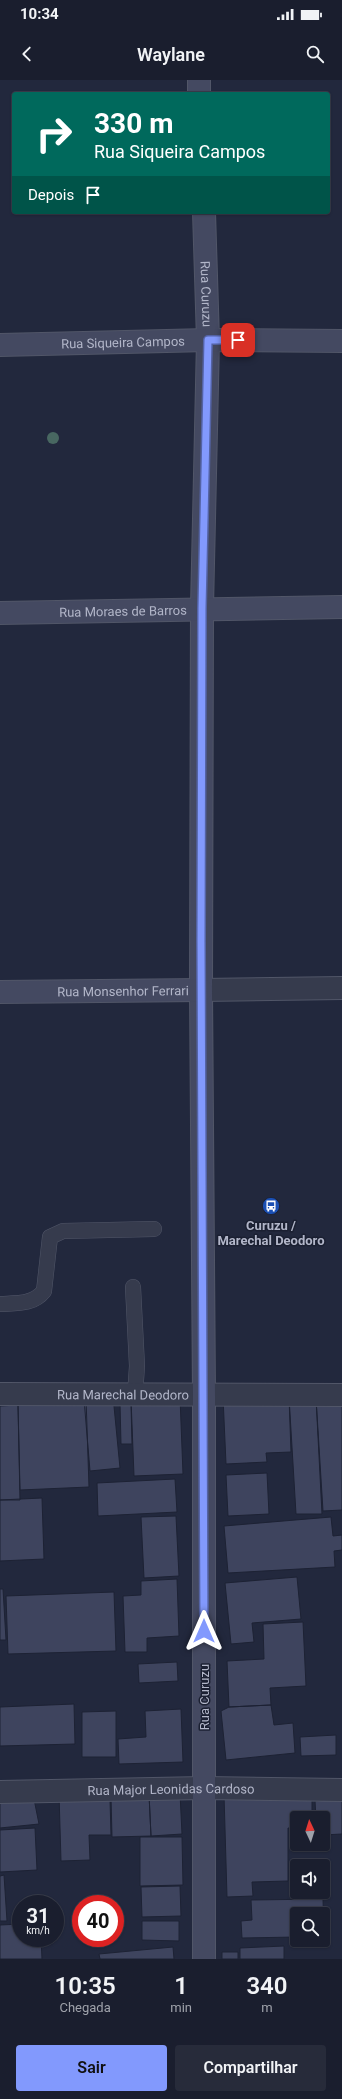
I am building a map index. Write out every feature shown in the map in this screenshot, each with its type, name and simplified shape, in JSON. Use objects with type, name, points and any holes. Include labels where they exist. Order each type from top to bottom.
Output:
[{"type":"street","points":[[199,80],[199,92]]},
{"type":"street","name":"Rua Curuzu","points":[[204,214],[208,340],[202,608],[201,990],[204,1396],[204,1959]]},
{"type":"street","name":"Rua Siqueira Campos","points":[[0,345],[208,340],[342,341]]},
{"type":"street","name":"Rua Moraes de Barros","points":[[0,613],[202,608],[342,607]]},
{"type":"street","name":"Rua Monsenhor Ferrari","points":[[0,992],[342,988]]},
{"type":"street","name":"Rua Marechal Deodoro","points":[[0,1394],[204,1396],[342,1395]]},
{"type":"street","name":"Rua Major Leonidas Cardoso","points":[[0,1792],[204,1788],[342,1790]]},
{"type":"lane","points":[[0,1304],[29,1302],[41,1296],[44,1292],[50,1237],[55,1234],[63,1231],[154,1229]]},
{"type":"lane","points":[[133,1287],[136,1366],[135,1395]]},
{"type":"building","points":[[113,1396],[120,1468],[90,1471],[84,1399]]},
{"type":"building","points":[[180,1397],[183,1474],[134,1476],[131,1399]]},
{"type":"building","points":[[223,1397],[289,1397],[291,1452],[266,1453],[267,1462],[226,1464]]},
{"type":"building","points":[[289,1397],[316,1398],[322,1514],[296,1514]]},
{"type":"building","points":[[86,1398],[89,1487],[20,1490],[18,1405],[29,1400]]},
{"type":"building","points":[[316,1398],[342,1402],[342,1510],[323,1511]]},
{"type":"building","points":[[120,1404],[131,1404],[132,1444],[121,1444]]},
{"type":"building","points":[[18,1405],[20,1500],[0,1500],[0,1406]]},
{"type":"building","points":[[267,1473],[269,1514],[228,1516],[226,1475]]},
{"type":"building","points":[[175,1479],[177,1512],[98,1516],[97,1483]]},
{"type":"building","points":[[42,1498],[44,1559],[0,1561],[0,1500]]},
{"type":"building","points":[[176,1516],[179,1576],[144,1578],[141,1517]]},
{"type":"building","points":[[331,1517],[333,1536],[342,1535],[342,1550],[334,1551],[335,1567],[228,1573],[224,1526]]},
{"type":"building","points":[[297,1577],[301,1619],[252,1623],[254,1642],[231,1644],[225,1583]]},
{"type":"building","points":[[177,1579],[179,1636],[147,1638],[147,1652],[125,1652],[123,1596],[141,1595],[141,1581]]},
{"type":"building","points":[[0,1589],[3,1589],[6,1640],[0,1640]]},
{"type":"building","points":[[114,1592],[116,1651],[8,1654],[6,1596]]},
{"type":"building","points":[[303,1622],[306,1686],[270,1688],[271,1705],[229,1707],[227,1661],[264,1659],[263,1624]]},
{"type":"building","points":[[177,1662],[178,1681],[139,1683],[138,1664]]},
{"type":"building","points":[[74,1704],[75,1744],[0,1746],[0,1707]]},
{"type":"building","points":[[271,1705],[274,1725],[293,1723],[295,1753],[226,1760],[221,1711],[229,1707]]},
{"type":"building","points":[[181,1709],[183,1762],[119,1764],[118,1739],[146,1737],[145,1711]]},
{"type":"building","points":[[116,1711],[116,1757],[82,1757],[82,1712]]},
{"type":"building","points":[[336,1735],[336,1755],[301,1756],[300,1737]]},
{"type":"building","points":[[180,1793],[182,1834],[151,1836],[149,1794]]},
{"type":"building","points":[[312,1793],[312,1811],[290,1811],[290,1828],[288,1828],[288,1881],[252,1882],[253,1896],[227,1897],[224,1795]]},
{"type":"building","points":[[33,1794],[39,1824],[0,1828],[0,1795]]},
{"type":"building","points":[[59,1794],[110,1800],[111,1835],[89,1835],[90,1860],[61,1861]]},
{"type":"building","points":[[149,1794],[151,1836],[112,1837],[111,1797]]},
{"type":"building","points":[[342,1799],[342,1834],[330,1835],[330,1811],[316,1811],[315,1801]]},
{"type":"building","points":[[35,1828],[37,1870],[0,1872],[0,1830]]},
{"type":"building","points":[[140,1837],[182,1837],[183,1885],[140,1886]]},
{"type":"building","points":[[4,1875],[7,1921],[0,1921],[0,1876]]},
{"type":"building","points":[[180,1886],[181,1916],[142,1917],[141,1887]]},
{"type":"building","points":[[323,1899],[323,1907],[290,1907],[290,1937],[242,1938],[241,1921],[252,1920],[251,1900]]},
{"type":"building","points":[[142,1921],[179,1921],[179,1941],[142,1940]]},
{"type":"building","points":[[12,1924],[12,1947],[41,1947],[42,1959],[0,1959],[0,1925]]},
{"type":"building","points":[[284,1946],[284,1959],[240,1959],[240,1948]]},
{"type":"building","points":[[173,1947],[174,1959],[100,1959],[99,1954]]},
{"type":"building","points":[[222,1952],[238,1952],[238,1959],[222,1959]]},
{"type":"place","name":"Curuzu / Marechal Deodoro","points":[[271,1206]]},
{"type":"route","points":[[204,1631],[201,1037],[202,608],[208,340],[238,340]]}]
